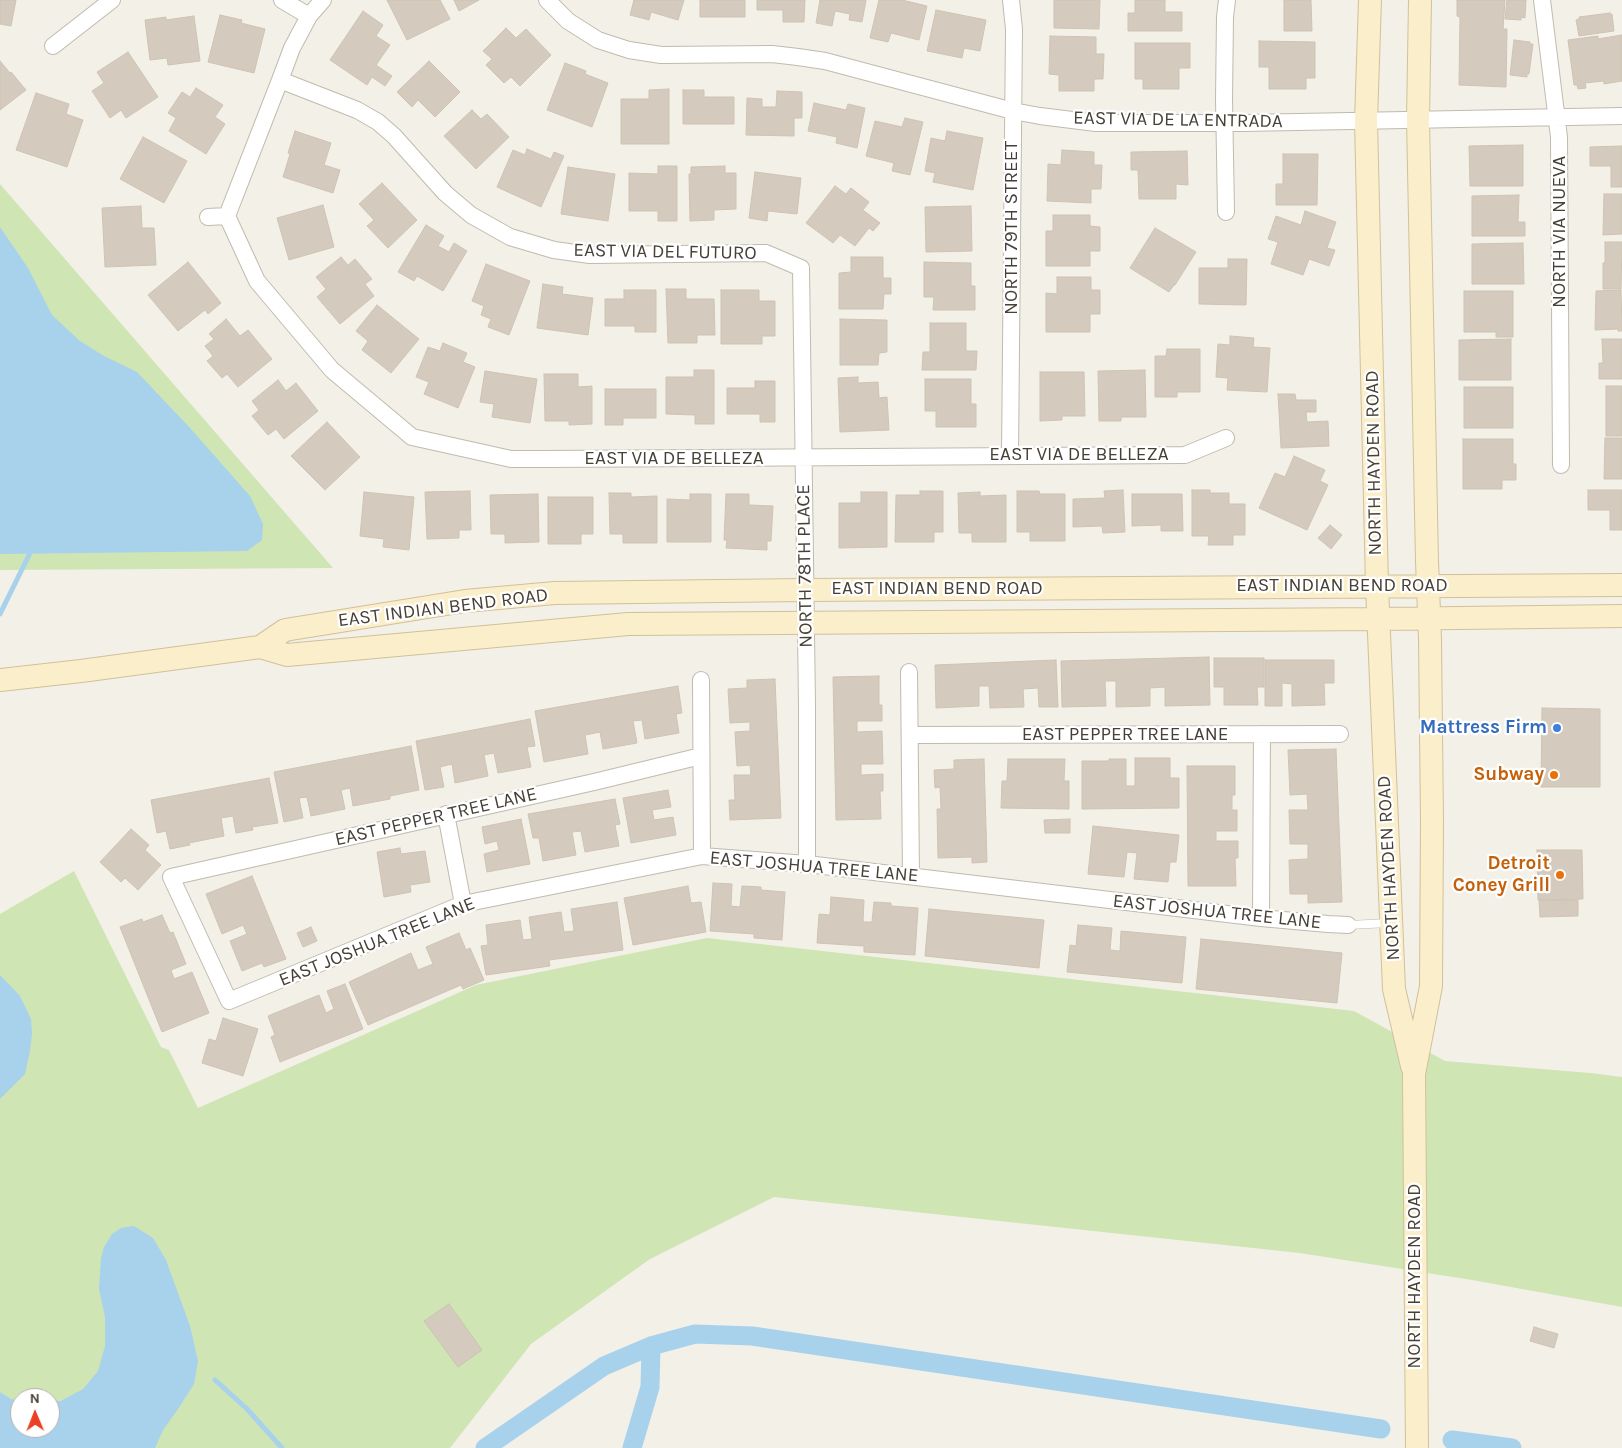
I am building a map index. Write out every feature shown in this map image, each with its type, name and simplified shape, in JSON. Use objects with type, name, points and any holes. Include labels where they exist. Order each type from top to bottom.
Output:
[{"type":"main road","name":"NORTH HAYDEN ROAD","points":[[1370,0],[1366,121],[1378,619],[1394,989],[1414,1074]]},
{"type":"main road","name":"NORTH HAYDEN ROAD","points":[[1417,1448],[1414,1074],[1431,986],[1432,813],[1430,618],[1418,120],[1420,0]]},
{"type":"main road","name":"EAST INDIAN BEND ROAD","points":[[260,647],[285,630],[465,601],[555,593],[1622,585]]},
{"type":"main road","name":"EAST INDIAN BEND ROAD","points":[[0,680],[260,647],[287,655],[628,624],[1622,616]]},
{"type":"street","points":[[53,46],[112,0]]},
{"type":"street","points":[[282,0],[309,16]]},
{"type":"street","points":[[208,216],[227,216],[292,48],[309,16],[323,0]]},
{"type":"street","name":"EAST VIA DE LA ENTRADA","points":[[546,0],[568,21],[598,40],[629,50],[661,55],[772,54],[825,61],[1013,111],[1096,123],[1224,123],[1622,116]]},
{"type":"street","name":"NORTH 79TH STREET","points":[[1010,455],[1014,29],[1011,0]]},
{"type":"street","points":[[1226,0],[1224,123],[1226,212]]},
{"type":"street","name":"NORTH VIA NUEVA","points":[[1542,0],[1559,139],[1561,465]]},
{"type":"street","name":"EAST VIA DEL FUTURO","points":[[280,80],[357,110],[378,122],[394,136],[445,193],[471,215],[510,236],[554,250],[590,255],[766,253],[801,268]]},
{"type":"street","name":"EAST VIA DE BELLEZA","points":[[227,216],[257,281],[332,370],[412,437],[511,459],[803,459],[1010,455],[1186,455],[1226,438]]},
{"type":"street","name":"NORTH 78TH PLACE","points":[[801,268],[807,864]]},
{"type":"street","points":[[909,672],[910,876]]},
{"type":"street","points":[[701,680],[702,856]]},
{"type":"street","points":[[1261,918],[1262,734]]},
{"type":"street","name":"EAST PEPPER TREE LANE","points":[[910,735],[1340,734]]},
{"type":"street","name":"EAST PEPPER TREE LANE","points":[[229,1001],[171,877],[594,782],[701,756]]},
{"type":"street","points":[[446,814],[463,904]]},
{"type":"street","name":"EAST JOSHUA TREE LANE","points":[[229,1001],[463,904],[702,856],[807,864],[1261,918],[1348,925]]},
{"type":"lane","name":"EAST JOSHUA TREE LANE","points":[[1348,925],[1391,923]]},
{"type":"green space","points":[[0,184],[333,568],[0,570]]},
{"type":"green space","points":[[74,871],[161,1047],[169,1050],[198,1108],[476,985],[707,938],[1354,1011],[1445,1061],[1622,1077],[1622,1307],[1472,1280],[1300,1253],[774,1197],[650,1259],[531,1344],[450,1448],[0,1448],[0,914]]},
{"type":"water","points":[[0,227],[28,268],[52,315],[80,341],[104,356],[137,372],[250,496],[263,524],[262,540],[247,551],[0,554]]},
{"type":"water","points":[[0,975],[20,996],[31,1019],[32,1034],[25,1074],[0,1099]]},
{"type":"water","points":[[134,1226],[153,1238],[166,1260],[190,1326],[198,1361],[194,1384],[163,1430],[155,1448],[0,1448],[0,1392],[10,1398],[10,1438],[60,1438],[60,1401],[83,1389],[98,1371],[105,1346],[105,1317],[99,1289],[101,1258],[104,1247],[112,1234],[121,1228]]},
{"type":"building","points":[[0,0],[16,0],[11,26],[0,24]]},
{"type":"building","points":[[387,0],[440,0],[450,19],[407,40]]},
{"type":"building","points":[[454,0],[479,0],[459,11]]},
{"type":"building","points":[[634,0],[684,0],[678,20],[651,12],[649,20],[630,15]]},
{"type":"building","points":[[700,0],[745,0],[745,17],[700,17]]},
{"type":"building","points":[[757,0],[805,0],[804,22],[783,22],[783,10],[757,10]]},
{"type":"building","points":[[820,0],[866,0],[862,22],[849,20],[850,14],[835,11],[832,26],[816,23]]},
{"type":"building","points":[[879,0],[902,0],[927,6],[919,40],[891,33],[888,42],[870,38]]},
{"type":"building","points":[[1054,0],[1100,0],[1099,29],[1054,28]]},
{"type":"building","points":[[1135,0],[1165,0],[1165,12],[1182,12],[1182,31],[1128,31],[1128,13],[1135,13]]},
{"type":"building","points":[[1284,0],[1311,0],[1312,31],[1284,31]]},
{"type":"building","points":[[1457,0],[1505,0],[1503,29],[1507,29],[1506,87],[1459,85],[1460,17],[1457,16]]},
{"type":"building","points":[[1507,0],[1526,0],[1525,18],[1521,17],[1521,20],[1505,19]]},
{"type":"building","points":[[936,10],[986,20],[980,51],[964,48],[962,58],[927,51]]},
{"type":"building","points":[[363,11],[383,25],[376,36],[390,45],[376,65],[392,76],[385,86],[372,77],[367,85],[330,60]]},
{"type":"building","points":[[1610,13],[1610,15],[1612,14],[1614,31],[1579,36],[1576,20],[1579,17]]},
{"type":"building","points":[[220,15],[242,20],[241,23],[265,29],[254,73],[208,62]]},
{"type":"building","points":[[194,16],[200,61],[168,65],[167,58],[150,60],[145,20],[166,17],[166,20]]},
{"type":"building","points":[[506,28],[516,38],[526,29],[551,55],[520,86],[511,77],[504,83],[486,65],[492,59],[483,51]]},
{"type":"building","points":[[1622,35],[1622,81],[1604,84],[1604,81],[1585,83],[1586,88],[1578,89],[1577,85],[1574,85],[1568,40],[1598,36],[1598,39]]},
{"type":"building","points":[[1050,36],[1096,37],[1096,54],[1104,54],[1103,79],[1094,79],[1094,91],[1059,91],[1059,75],[1049,74]]},
{"type":"building","points":[[1514,40],[1533,44],[1527,77],[1510,75]]},
{"type":"building","points":[[1259,41],[1315,42],[1315,78],[1306,78],[1306,89],[1269,89],[1269,67],[1259,67]]},
{"type":"building","points":[[1135,43],[1190,43],[1190,68],[1179,68],[1179,89],[1143,89],[1143,79],[1135,79]]},
{"type":"building","points":[[128,52],[158,97],[126,118],[121,110],[110,118],[92,91],[104,83],[97,72]]},
{"type":"building","points":[[0,61],[26,90],[0,110]]},
{"type":"building","points":[[429,61],[460,92],[435,117],[418,100],[412,107],[397,92]]},
{"type":"building","points":[[565,63],[586,71],[585,74],[608,83],[592,127],[547,110]]},
{"type":"building","points":[[196,88],[223,105],[215,117],[225,124],[206,154],[169,131],[176,118],[168,113],[182,92],[190,97]]},
{"type":"building","points":[[669,89],[669,144],[621,144],[621,99],[649,99],[649,90]]},
{"type":"building","points":[[683,90],[704,90],[704,97],[734,97],[734,124],[683,124]]},
{"type":"building","points":[[777,91],[802,92],[802,118],[794,118],[794,136],[746,135],[747,98],[762,99],[762,107],[776,107]]},
{"type":"building","points":[[36,93],[69,104],[66,114],[83,120],[67,167],[16,150]]},
{"type":"building","points":[[814,103],[846,110],[848,104],[865,108],[857,148],[836,143],[837,137],[808,131]]},
{"type":"building","points":[[472,110],[481,119],[487,114],[509,137],[476,169],[444,136]]},
{"type":"building","points":[[905,118],[923,122],[910,175],[892,171],[894,163],[866,156],[875,121],[902,127]]},
{"type":"building","points":[[295,131],[331,143],[324,165],[340,170],[333,193],[283,177]]},
{"type":"building","points":[[947,131],[983,138],[973,190],[933,182],[935,173],[925,171],[931,138],[945,141]]},
{"type":"building","points":[[143,137],[187,161],[164,203],[120,179]]},
{"type":"building","points":[[1523,145],[1523,186],[1470,186],[1469,146]]},
{"type":"building","points":[[1622,146],[1622,187],[1611,187],[1611,166],[1590,166],[1590,147]]},
{"type":"building","points":[[527,149],[551,159],[554,152],[564,156],[541,207],[497,187],[513,150],[525,155]]},
{"type":"building","points":[[1062,150],[1094,152],[1094,165],[1102,165],[1101,189],[1091,189],[1091,203],[1047,201],[1048,164],[1061,165]]},
{"type":"building","points":[[1187,151],[1188,185],[1176,184],[1176,199],[1139,199],[1138,170],[1131,170],[1131,152]]},
{"type":"building","points":[[1283,154],[1318,154],[1317,205],[1276,205],[1276,184],[1283,184]]},
{"type":"building","points":[[658,166],[677,166],[677,221],[658,221],[658,211],[629,211],[629,173],[658,174]]},
{"type":"building","points":[[725,166],[725,173],[736,173],[736,209],[714,210],[714,220],[690,221],[689,174],[691,174],[691,167]]},
{"type":"building","points":[[568,167],[615,174],[608,221],[561,214]]},
{"type":"building","points":[[755,172],[801,178],[797,214],[768,211],[767,221],[749,218]]},
{"type":"building","points":[[382,183],[417,220],[388,248],[367,226],[374,220],[359,204]]},
{"type":"building","points":[[835,186],[846,194],[851,188],[869,202],[863,210],[880,223],[873,231],[869,228],[855,246],[840,235],[833,243],[806,223]]},
{"type":"building","points":[[1604,194],[1622,194],[1622,234],[1603,235]]},
{"type":"building","points":[[1519,195],[1518,222],[1525,222],[1525,236],[1472,236],[1472,196]]},
{"type":"building","points":[[323,205],[334,247],[289,260],[277,218]]},
{"type":"building","points":[[141,206],[142,228],[154,228],[156,265],[105,267],[102,208]]},
{"type":"building","points":[[971,206],[972,251],[926,252],[925,207]]},
{"type":"building","points":[[1305,211],[1336,222],[1327,248],[1335,250],[1329,266],[1309,259],[1303,275],[1271,264],[1278,242],[1268,239],[1276,216],[1301,225]]},
{"type":"building","points":[[1053,215],[1090,215],[1090,226],[1100,227],[1100,251],[1090,251],[1090,266],[1046,266],[1046,231],[1053,231]]},
{"type":"building","points":[[426,225],[444,236],[438,246],[449,252],[454,243],[467,251],[443,291],[417,276],[414,281],[398,272]]},
{"type":"building","points":[[1155,228],[1196,252],[1169,292],[1130,268]]},
{"type":"building","points":[[1605,242],[1622,242],[1621,289],[1603,289]]},
{"type":"building","points":[[1523,243],[1524,284],[1472,284],[1472,244]]},
{"type":"building","points":[[341,257],[348,265],[355,259],[372,279],[365,284],[374,296],[340,324],[317,297],[326,289],[316,277]]},
{"type":"building","points":[[851,257],[883,257],[883,278],[891,278],[891,294],[884,294],[883,309],[839,309],[839,273],[851,272]]},
{"type":"building","points":[[1228,259],[1247,259],[1246,305],[1199,304],[1199,268],[1228,268]]},
{"type":"building","points":[[188,262],[221,303],[208,314],[205,310],[178,331],[148,295]]},
{"type":"building","points":[[924,262],[971,263],[971,286],[975,286],[975,310],[933,310],[934,297],[924,297]]},
{"type":"building","points":[[486,264],[530,281],[509,335],[488,327],[491,319],[481,315],[484,306],[472,301]]},
{"type":"building","points":[[1057,277],[1091,277],[1091,290],[1100,290],[1100,314],[1090,314],[1090,332],[1046,332],[1046,293],[1057,294]]},
{"type":"building","points":[[543,284],[563,287],[562,294],[593,298],[588,335],[537,328]]},
{"type":"building","points":[[666,289],[686,289],[686,299],[714,299],[715,335],[697,335],[697,343],[668,343]]},
{"type":"building","points":[[624,290],[656,290],[656,332],[635,332],[635,326],[605,326],[605,299],[624,299]]},
{"type":"building","points":[[721,290],[759,290],[759,301],[775,301],[775,336],[762,336],[762,344],[721,344]]},
{"type":"building","points":[[1621,290],[1622,331],[1618,331],[1618,329],[1595,330],[1596,291]]},
{"type":"building","points":[[1464,291],[1513,291],[1513,337],[1496,337],[1496,332],[1464,332]]},
{"type":"building","points":[[377,305],[419,339],[391,373],[362,350],[368,341],[356,331]]},
{"type":"building","points":[[226,319],[240,336],[248,330],[272,359],[238,387],[227,374],[222,378],[207,361],[213,356],[205,346],[214,339],[209,334]]},
{"type":"building","points":[[840,319],[887,320],[887,352],[879,353],[878,365],[840,365]]},
{"type":"building","points":[[930,323],[966,323],[966,351],[977,351],[976,370],[922,370],[923,352],[930,352]]},
{"type":"building","points":[[1230,336],[1254,338],[1253,347],[1270,348],[1267,392],[1227,390],[1228,378],[1216,377],[1218,344],[1230,345]]},
{"type":"building","points":[[1511,339],[1511,380],[1459,380],[1459,340]]},
{"type":"building","points":[[1602,339],[1622,339],[1622,379],[1599,379],[1599,363],[1603,363]]},
{"type":"building","points":[[443,343],[467,353],[463,362],[475,367],[458,408],[424,394],[429,382],[416,377],[428,347],[440,351]]},
{"type":"building","points":[[1167,349],[1200,349],[1200,392],[1177,392],[1177,397],[1155,397],[1155,356],[1166,356]]},
{"type":"building","points":[[694,370],[714,370],[714,424],[695,424],[695,415],[666,414],[666,377],[694,377]]},
{"type":"building","points":[[1145,370],[1146,417],[1121,417],[1121,421],[1099,421],[1098,371]]},
{"type":"building","points":[[485,371],[537,379],[530,423],[492,417],[494,404],[480,402]]},
{"type":"building","points":[[1040,372],[1084,372],[1085,416],[1062,416],[1062,420],[1040,421]]},
{"type":"building","points":[[544,374],[578,374],[578,387],[592,386],[592,424],[569,425],[569,421],[545,421]]},
{"type":"building","points":[[858,377],[858,383],[878,382],[879,398],[887,397],[889,430],[840,432],[838,378]]},
{"type":"building","points":[[925,379],[971,379],[971,404],[976,404],[976,427],[936,427],[936,411],[925,411]]},
{"type":"building","points":[[278,380],[286,391],[296,383],[318,411],[284,439],[276,429],[268,435],[252,416],[259,410],[252,401]]},
{"type":"building","points":[[755,381],[775,381],[775,422],[760,422],[760,414],[727,414],[727,388],[755,388]]},
{"type":"building","points":[[1606,386],[1622,386],[1622,436],[1606,436]]},
{"type":"building","points":[[1464,387],[1513,387],[1513,428],[1464,428]]},
{"type":"building","points":[[605,389],[656,389],[656,418],[623,418],[623,425],[605,425]]},
{"type":"building","points":[[1278,394],[1295,394],[1296,400],[1316,400],[1316,412],[1306,412],[1307,422],[1328,421],[1329,446],[1281,448]]},
{"type":"building","points":[[327,422],[360,457],[325,490],[291,456]]},
{"type":"building","points":[[1605,438],[1622,438],[1622,479],[1604,479]]},
{"type":"building","points":[[1463,439],[1513,439],[1513,464],[1516,464],[1516,480],[1502,480],[1502,489],[1463,489]]},
{"type":"building","points":[[1294,456],[1325,470],[1320,481],[1328,485],[1307,530],[1259,508],[1275,473],[1285,477]]},
{"type":"building","points":[[1123,490],[1125,532],[1103,533],[1102,526],[1073,527],[1073,499],[1105,498],[1104,491]]},
{"type":"building","points":[[1192,490],[1210,490],[1210,493],[1229,493],[1229,504],[1245,504],[1245,535],[1233,535],[1233,545],[1208,545],[1209,536],[1192,536]]},
{"type":"building","points":[[1588,490],[1622,490],[1622,530],[1610,530],[1610,510],[1588,510]]},
{"type":"building","points":[[470,491],[471,530],[459,530],[459,538],[427,539],[425,492]]},
{"type":"building","points":[[920,491],[943,491],[943,532],[934,532],[934,542],[895,542],[896,495],[920,495]]},
{"type":"building","points":[[1017,491],[1039,491],[1040,494],[1065,494],[1065,541],[1030,541],[1030,532],[1017,532]]},
{"type":"building","points":[[364,492],[414,497],[409,550],[383,547],[384,539],[360,536]]},
{"type":"building","points":[[861,492],[887,492],[887,547],[839,548],[839,503],[861,503]]},
{"type":"building","points":[[980,492],[980,496],[1006,495],[1006,542],[972,542],[972,533],[959,533],[958,493]]},
{"type":"building","points":[[609,493],[631,493],[631,497],[657,496],[657,543],[623,543],[623,534],[610,534]]},
{"type":"building","points":[[538,494],[539,542],[505,543],[505,534],[491,534],[490,495]]},
{"type":"building","points":[[690,494],[711,494],[711,542],[667,542],[667,499],[690,500]]},
{"type":"building","points":[[726,494],[749,494],[749,505],[773,506],[771,541],[767,541],[767,550],[726,548],[727,540],[724,540]]},
{"type":"building","points":[[1132,494],[1182,494],[1183,531],[1161,531],[1161,525],[1132,526]]},
{"type":"building","points":[[548,497],[593,497],[593,534],[581,534],[581,544],[548,544]]},
{"type":"building","points":[[1330,525],[1342,535],[1331,549],[1318,538]]},
{"type":"building","points":[[1209,657],[1210,705],[1165,706],[1165,687],[1150,688],[1150,706],[1116,707],[1116,681],[1105,681],[1106,706],[1062,707],[1061,661]]},
{"type":"building","points":[[1214,658],[1264,658],[1264,687],[1257,687],[1258,705],[1224,705],[1224,687],[1214,687]]},
{"type":"building","points":[[1056,660],[1058,707],[1039,707],[1038,688],[1023,689],[1024,707],[990,708],[989,686],[979,686],[979,706],[936,708],[935,665]]},
{"type":"building","points":[[1265,660],[1334,660],[1334,683],[1324,683],[1325,705],[1292,706],[1292,684],[1282,683],[1282,706],[1265,706]]},
{"type":"building","points":[[879,676],[879,705],[882,705],[882,721],[857,721],[857,732],[882,731],[883,764],[861,764],[861,775],[883,774],[883,791],[880,791],[881,819],[836,820],[833,677]]},
{"type":"building","points":[[775,679],[781,818],[730,820],[729,800],[735,800],[734,775],[751,775],[750,765],[737,766],[735,732],[750,731],[750,722],[730,723],[728,689],[747,688],[747,680]]},
{"type":"building","points":[[678,686],[682,713],[676,714],[679,733],[645,739],[642,720],[633,721],[637,743],[603,749],[600,732],[585,735],[588,754],[544,762],[535,711]]},
{"type":"building","points":[[1542,708],[1600,709],[1600,787],[1541,787]]},
{"type":"building","points":[[530,719],[535,746],[527,747],[531,767],[498,773],[494,753],[484,755],[488,776],[455,783],[452,764],[440,767],[444,787],[425,790],[416,741]]},
{"type":"building","points":[[411,746],[419,790],[390,796],[390,799],[353,806],[350,788],[341,790],[345,809],[311,816],[307,797],[299,798],[303,818],[284,822],[274,772]]},
{"type":"building","points":[[1336,749],[1342,902],[1308,903],[1308,894],[1290,894],[1289,860],[1308,859],[1308,844],[1290,844],[1289,810],[1308,810],[1307,794],[1290,795],[1288,750]]},
{"type":"building","points":[[1135,758],[1170,758],[1170,778],[1179,778],[1179,808],[1082,809],[1082,761],[1126,759],[1126,786],[1135,786]]},
{"type":"building","points":[[984,759],[987,862],[972,863],[972,857],[938,858],[937,809],[941,809],[940,787],[935,788],[934,770],[954,769],[954,760]]},
{"type":"building","points":[[1008,759],[1065,759],[1064,781],[1069,781],[1069,809],[1001,808],[1002,781],[1007,781]]},
{"type":"building","points":[[1187,766],[1235,766],[1235,795],[1232,795],[1232,810],[1237,810],[1237,831],[1216,831],[1216,841],[1238,841],[1238,858],[1235,858],[1236,886],[1188,886]]},
{"type":"building","points":[[269,778],[278,823],[252,827],[253,830],[236,833],[233,816],[221,818],[224,836],[170,849],[166,831],[157,833],[151,800]]},
{"type":"building","points":[[668,790],[671,807],[652,810],[654,820],[673,817],[676,835],[631,843],[623,798]]},
{"type":"building","points":[[615,799],[620,824],[615,825],[619,846],[585,852],[581,831],[572,832],[576,855],[543,861],[539,838],[533,838],[528,814]]},
{"type":"building","points":[[521,819],[530,864],[487,872],[484,854],[499,850],[497,841],[485,844],[482,827]]},
{"type":"building","points":[[1070,819],[1070,833],[1045,833],[1044,820]]},
{"type":"building","points":[[1093,826],[1179,835],[1176,862],[1170,862],[1168,882],[1134,879],[1137,853],[1127,852],[1124,877],[1088,874]]},
{"type":"building","points":[[131,829],[149,845],[145,850],[161,865],[138,890],[125,878],[121,882],[100,862]]},
{"type":"building","points":[[400,848],[401,854],[425,851],[430,882],[410,885],[411,892],[384,897],[377,852]]},
{"type":"building","name":"Detroit Coney Grill","points":[[1537,850],[1582,850],[1583,899],[1538,900]]},
{"type":"building","points":[[252,876],[286,959],[264,967],[262,963],[242,971],[230,941],[247,934],[243,925],[222,934],[206,894]]},
{"type":"building","points":[[713,883],[732,884],[731,906],[740,907],[742,886],[761,887],[761,890],[785,892],[782,940],[754,938],[754,934],[710,931]]},
{"type":"building","points":[[688,886],[691,903],[701,902],[706,932],[633,945],[624,898]]},
{"type":"building","points":[[831,897],[864,900],[863,922],[872,922],[874,902],[891,903],[891,906],[918,908],[915,955],[864,952],[864,946],[817,943],[819,914],[830,915]]},
{"type":"building","points":[[1539,900],[1578,900],[1578,916],[1540,917]]},
{"type":"building","points":[[617,902],[623,950],[549,960],[550,966],[486,975],[481,946],[488,945],[486,925],[520,920],[523,940],[532,939],[529,917],[561,912],[564,932],[574,931],[571,909]]},
{"type":"building","points":[[929,909],[1044,920],[1039,968],[925,956]]},
{"type":"building","points":[[162,915],[170,933],[173,932],[186,964],[171,970],[174,979],[192,972],[209,1013],[162,1032],[120,927],[142,919],[143,922]]},
{"type":"building","points":[[1078,925],[1112,928],[1110,950],[1120,951],[1121,931],[1186,937],[1182,983],[1067,972],[1070,945],[1076,946]]},
{"type":"building","points":[[311,927],[317,941],[303,947],[297,933]]},
{"type":"building","points":[[459,933],[466,950],[470,948],[484,980],[463,989],[461,985],[368,1025],[349,982],[411,953],[418,970],[433,964],[426,947]]},
{"type":"building","points":[[1201,939],[1342,953],[1337,1003],[1196,989]]},
{"type":"building","points":[[345,984],[363,1029],[280,1062],[271,1037],[275,1035],[268,1016],[319,995],[326,1013],[334,1009],[327,991]]},
{"type":"building","points":[[223,1018],[258,1029],[243,1076],[202,1063],[209,1039],[216,1041]]},
{"type":"building","points":[[449,1304],[482,1350],[458,1367],[424,1321]]},
{"type":"building","points":[[1534,1327],[1558,1334],[1554,1348],[1530,1341]]},
{"type":"waterway","points":[[0,614],[32,549]]},
{"type":"waterway","points":[[485,1448],[604,1366],[651,1346],[695,1334],[752,1336],[1381,1429]]},
{"type":"waterway","points":[[632,1448],[650,1387],[651,1346]]},
{"type":"waterway","points":[[215,1380],[247,1409],[282,1448]]},
{"type":"waterway","points":[[1452,1440],[1512,1448]]},
{"type":"place","name":"Mattress Firm","points":[[1557,728]]},
{"type":"place","name":"Subway","points":[[1554,775]]},
{"type":"place","name":"Detroit Coney Grill","points":[[1560,875]]}]
